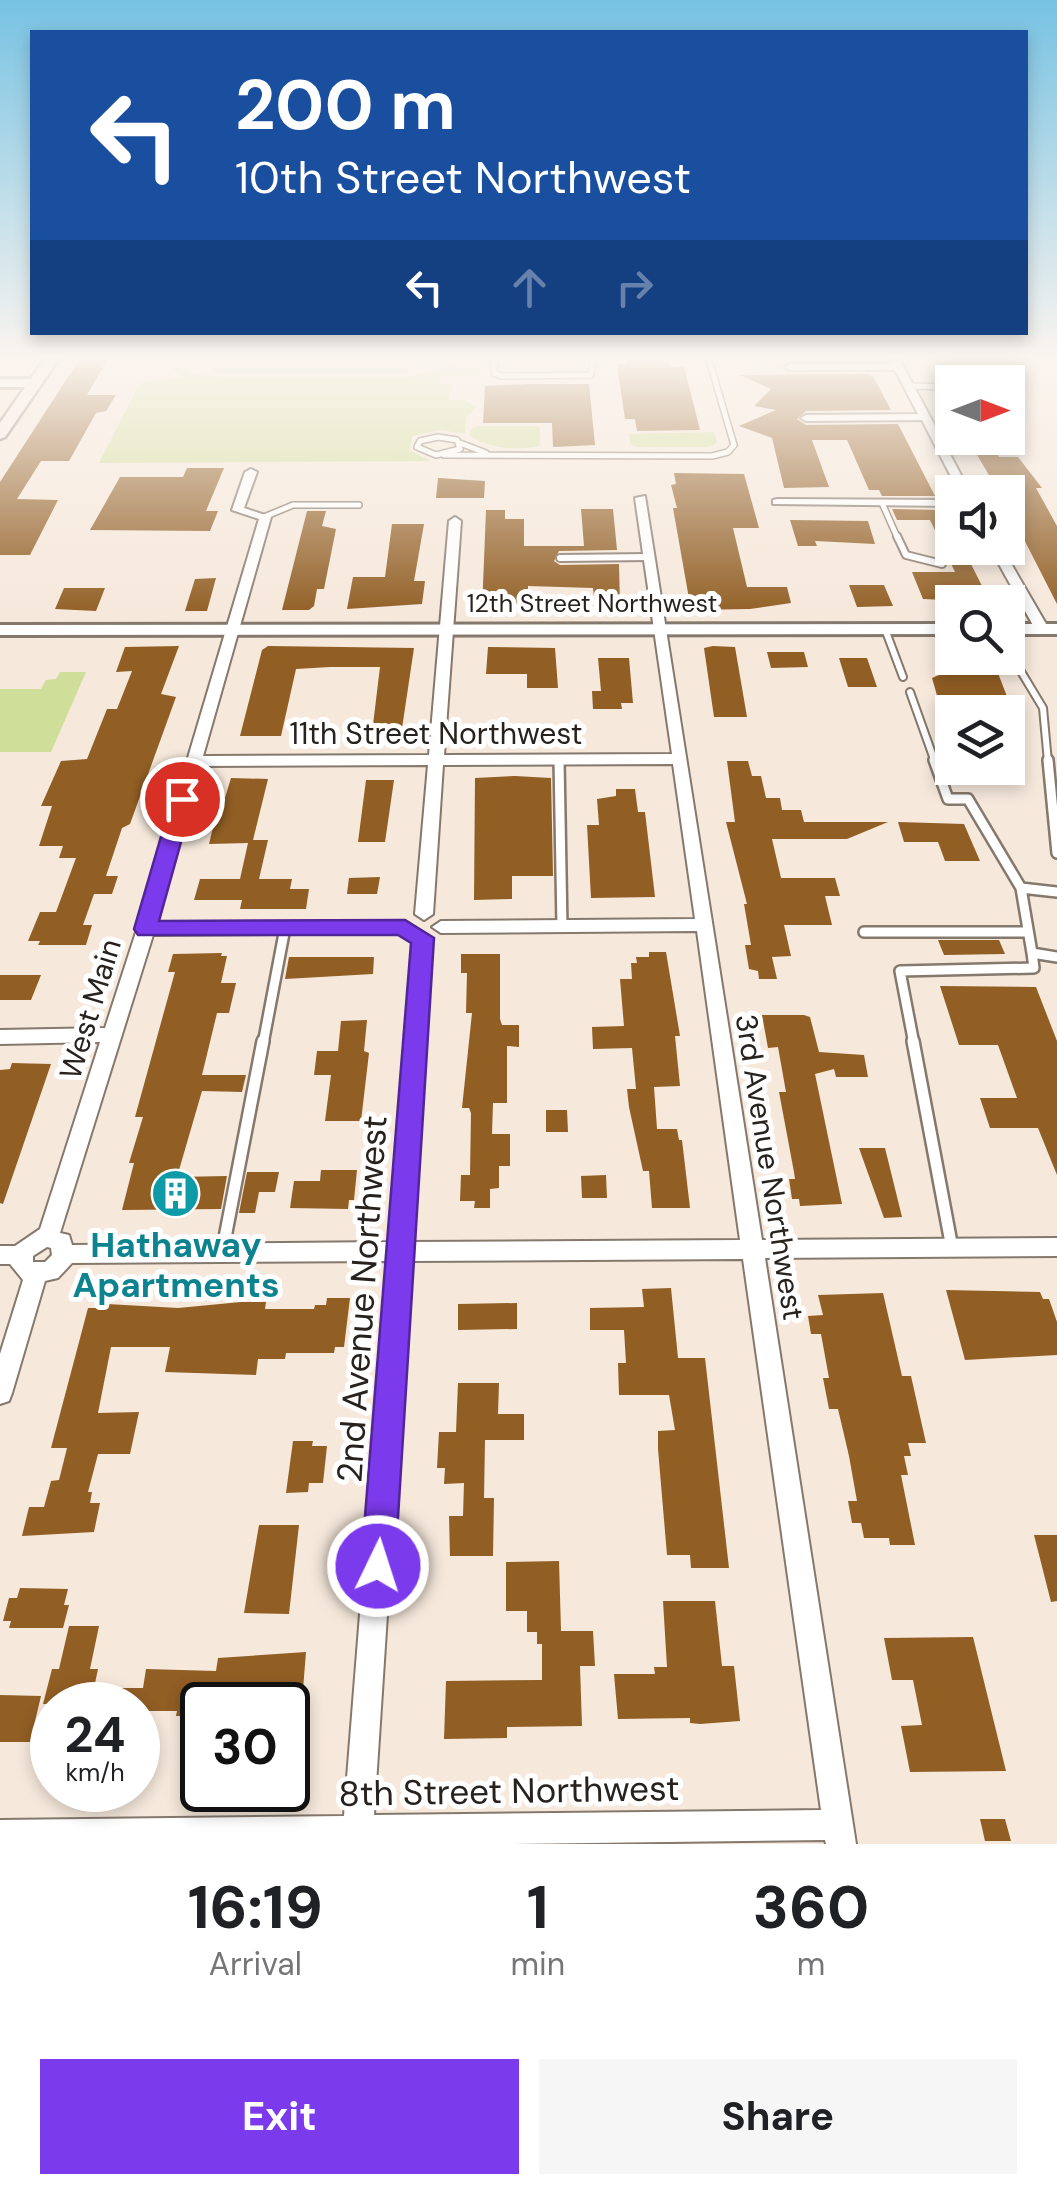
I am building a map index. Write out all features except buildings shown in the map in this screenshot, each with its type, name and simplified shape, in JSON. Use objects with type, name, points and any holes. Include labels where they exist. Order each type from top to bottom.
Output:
[{"type":"street","points":[[940,446],[956,475]]},
{"type":"street","points":[[251,472],[238,510],[264,517]]},
{"type":"street","name":"3rd Avenue Northwest","points":[[641,498],[840,1834]]},
{"type":"street","points":[[778,502],[935,502]]},
{"type":"street","name":"West Main","points":[[56,1246],[113,1035],[264,517]]},
{"type":"street","name":"2nd Avenue Northwest","points":[[358,1837],[454,522]]},
{"type":"street","points":[[1007,565],[1050,629]]},
{"type":"street","name":"12th Street Northwest","points":[[0,630],[935,629]]},
{"type":"street","name":"11th Street Northwest","points":[[194,761],[678,760]]},
{"type":"street","points":[[146,929],[704,925]]},
{"type":"street","points":[[0,1037],[113,1035]]},
{"type":"street","points":[[0,1393],[19,1261],[32,1242],[222,1253],[1057,1247]]},
{"type":"street","points":[[19,1261],[54,1268],[56,1246]]},
{"type":"street","name":"8th Street Northwest","points":[[0,1835],[840,1834]]},
{"type":"lane","points":[[418,446],[423,453],[444,455],[712,456],[733,446]]},
{"type":"lane","points":[[444,455],[456,452],[458,446]]},
{"type":"lane","points":[[467,446],[496,453],[718,452],[726,446]]},
{"type":"lane","points":[[882,503],[906,555],[935,562]]},
{"type":"lane","points":[[264,517],[292,505],[359,505]]},
{"type":"lane","points":[[560,558],[649,557]]},
{"type":"lane","points":[[885,628],[904,677]]},
{"type":"lane","points":[[1023,675],[1043,708],[1057,853]]},
{"type":"lane","points":[[910,692],[948,799],[968,799],[1021,888],[1034,968],[900,971],[952,1248]]},
{"type":"lane","points":[[559,760],[562,927]]},
{"type":"lane","points":[[1021,888],[1057,892]]},
{"type":"lane","points":[[222,1253],[285,928]]},
{"type":"lane","points":[[864,932],[1028,932]]},
{"type":"lane","points":[[1032,953],[1057,957]]},
{"type":"green space","points":[[108,446],[410,446],[409,450],[431,461],[99,463]]},
{"type":"green space","points":[[634,446],[710,446],[708,447]]},
{"type":"green space","points":[[60,672],[86,672],[51,752],[0,752],[0,689],[41,689],[46,680],[56,679]]},
{"type":"place","name":"Hathaway Apartments","points":[[176,1193]]},
{"type":"route","points":[[182,799],[146,929],[405,927],[410,936],[422,938],[378,1566]]}]
